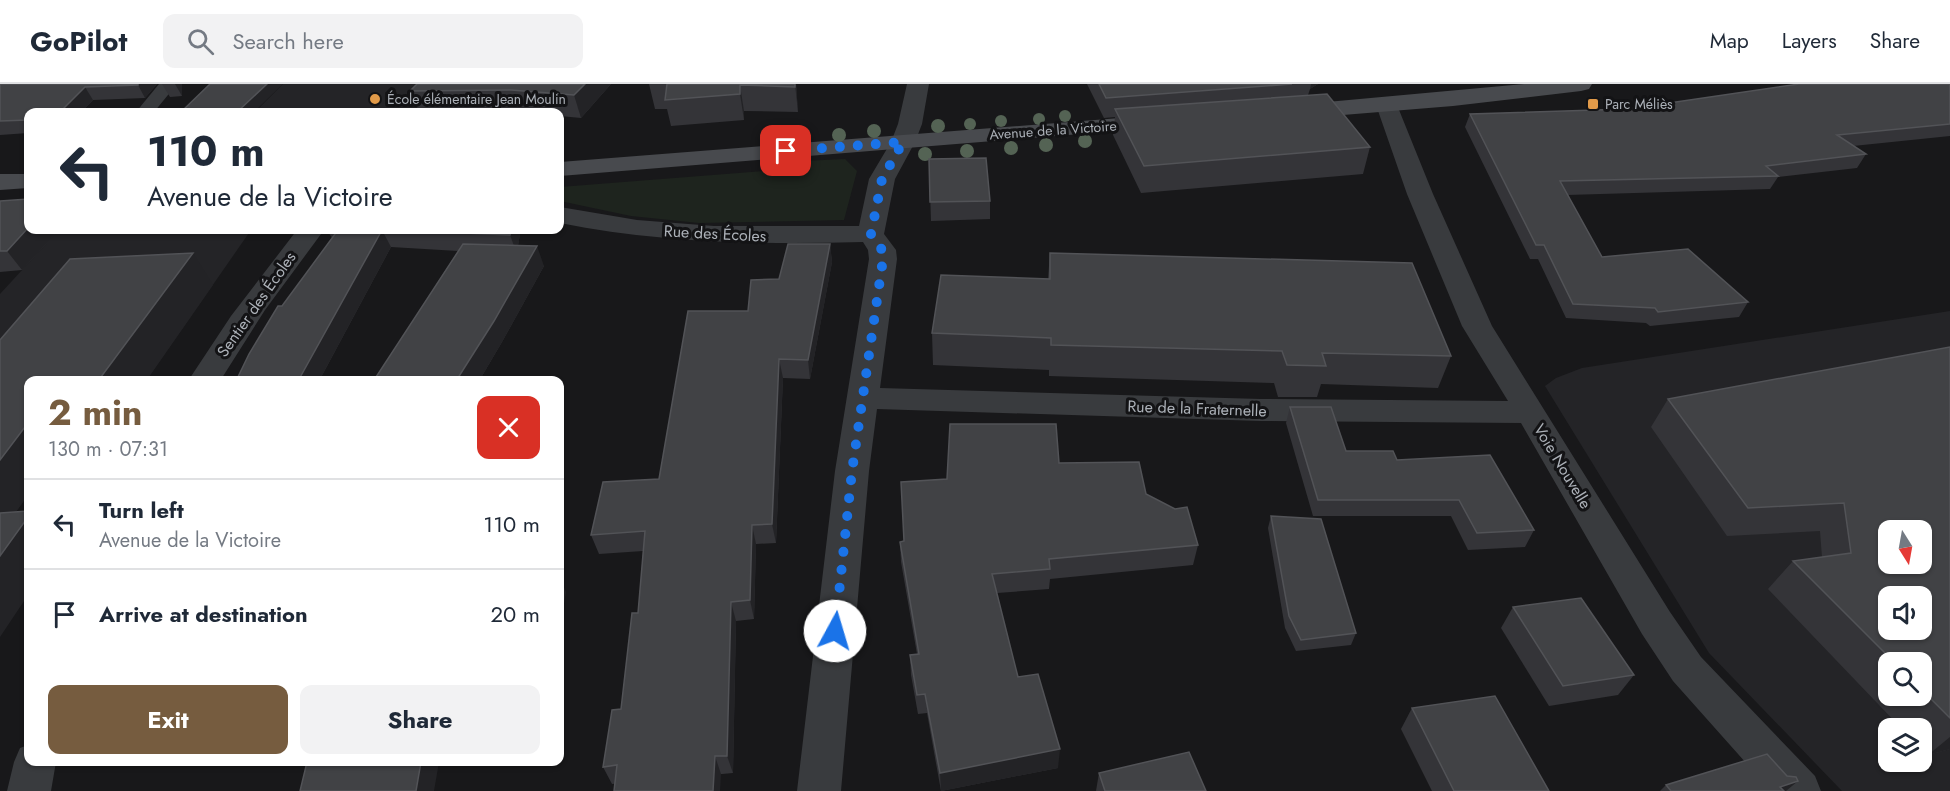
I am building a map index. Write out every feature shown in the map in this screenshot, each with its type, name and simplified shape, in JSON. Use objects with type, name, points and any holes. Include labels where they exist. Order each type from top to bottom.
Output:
[{"type":"street","points":[[819,791],[852,471],[883,259],[882,250],[871,234],[882,179],[903,142],[910,124],[918,84]]},
{"type":"street","points":[[1269,114],[1395,97],[1581,84]]},
{"type":"street","name":"Voie Nouvelle","points":[[1395,97],[1420,194],[1477,326],[1531,412],[1656,623],[1687,669],[1799,791]]},
{"type":"street","name":"Avenue de la Victoire","points":[[564,169],[1175,121]]},
{"type":"street","points":[[0,182],[24,180]]},
{"type":"street","name":"Rue des Écoles","points":[[564,216],[615,226],[713,235],[871,234]]},
{"type":"street","name":"Sentier des Écoles","points":[[207,376],[271,280],[308,234]]},
{"type":"street","name":"Rue de la Fraternelle","points":[[862,398],[1261,410],[1531,412]]},
{"type":"street","points":[[29,791],[34,766]]},
{"type":"lane","points":[[148,108],[168,84]]},
{"type":"shaded area","name":"École élémentaire Jean Moulin","points":[[283,84],[496,84],[443,108],[259,108]]},
{"type":"shaded area","points":[[845,159],[857,171],[844,220],[699,223],[631,216],[564,202],[564,187],[802,168],[803,161]]},
{"type":"shaded area","points":[[55,234],[248,234],[149,376],[24,376],[24,501],[0,534],[0,294]]},
{"type":"shaded area","points":[[1950,311],[1950,791],[1842,791],[1709,653],[1545,386],[1556,378],[1582,368]]},
{"type":"building","points":[[0,84],[138,84],[85,87],[64,108],[24,108],[24,120],[0,121]]},
{"type":"building","points":[[210,84],[267,84],[241,108],[185,108]]},
{"type":"building","points":[[417,84],[585,84],[574,95],[511,90],[410,91]]},
{"type":"building","points":[[667,84],[795,84],[795,87],[740,85],[740,94],[665,100]]},
{"type":"building","points":[[1099,84],[1292,84],[1106,98]]},
{"type":"building","points":[[1799,84],[1950,84],[1950,124],[1837,135],[1866,154],[1766,166],[1778,176],[1560,181],[1602,257],[1688,249],[1748,302],[1658,312],[1655,308],[1573,304],[1544,245],[1536,245],[1470,114],[1628,109]]},
{"type":"building","points":[[1327,94],[1370,147],[1144,166],[1115,109]]},
{"type":"building","points":[[986,158],[990,201],[930,202],[929,159]]},
{"type":"building","points":[[24,199],[24,232],[7,251],[0,251],[0,201]]},
{"type":"building","points":[[335,234],[380,234],[301,376],[238,376],[278,306],[282,306]]},
{"type":"building","points":[[463,244],[537,246],[459,376],[377,376]]},
{"type":"building","points":[[788,244],[830,244],[808,360],[779,359],[772,524],[752,525],[750,600],[731,602],[727,756],[715,756],[713,791],[614,791],[617,765],[603,767],[612,710],[621,709],[632,613],[638,613],[645,531],[591,535],[603,482],[659,479],[688,311],[748,311],[751,280],[779,279]]},
{"type":"building","points":[[193,253],[102,376],[24,376],[24,428],[0,460],[0,340],[70,259]]},
{"type":"building","points":[[1050,253],[1412,263],[1451,356],[1322,353],[1326,366],[1287,365],[1282,351],[1051,345],[1051,338],[932,333],[941,275],[1050,279]]},
{"type":"building","points":[[1950,347],[1950,718],[1932,700],[1932,652],[1884,652],[1793,561],[1851,553],[1844,503],[1748,508],[1668,399]]},
{"type":"building","points":[[1290,407],[1331,407],[1346,451],[1393,451],[1397,460],[1490,455],[1534,530],[1477,533],[1459,500],[1318,500]]},
{"type":"building","points":[[950,424],[1056,424],[1059,463],[1139,462],[1146,494],[1175,509],[1187,507],[1198,545],[1049,559],[1050,569],[992,574],[1018,677],[1038,674],[1060,749],[940,773],[925,694],[917,695],[910,655],[919,654],[900,542],[904,541],[901,482],[947,479]]},
{"type":"building","points":[[24,511],[24,523],[0,556],[0,513]]},
{"type":"building","points":[[1271,516],[1321,519],[1356,633],[1301,640],[1289,616]]},
{"type":"building","points":[[1581,598],[1634,675],[1563,686],[1513,607]]},
{"type":"building","points":[[1495,696],[1549,791],[1454,791],[1412,708]]},
{"type":"building","points":[[1189,752],[1206,791],[1105,791],[1099,773]]},
{"type":"building","points":[[1767,754],[1787,776],[1796,777],[1798,781],[1780,787],[1784,791],[1671,791],[1666,785]]},
{"type":"building","points":[[306,766],[420,766],[416,791],[300,791]]},
{"type":"place","name":"École élémentaire Jean Moulin","points":[[375,99]]},
{"type":"place","name":"Parc Méliès","points":[[1593,104]]},
{"type":"route","points":[[786,151],[903,142],[882,179],[871,234],[882,250],[883,259],[852,471],[835,631]]}]
